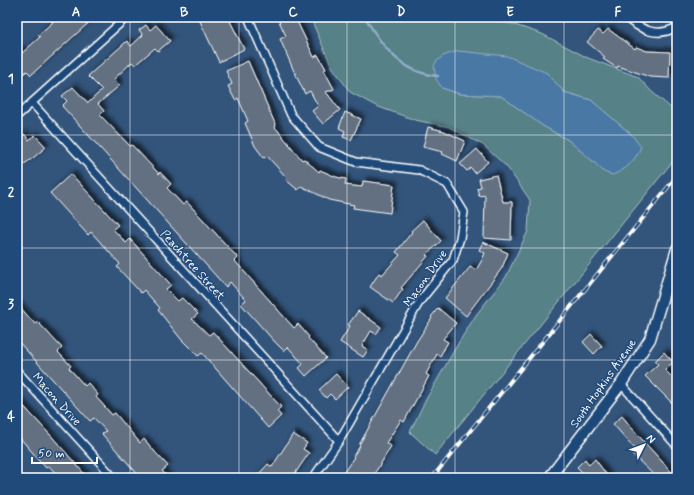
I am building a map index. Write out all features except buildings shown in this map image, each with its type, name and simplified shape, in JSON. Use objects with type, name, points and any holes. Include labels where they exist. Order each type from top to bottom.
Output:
[{"type":"street","points":[[17,116],[127,17]]},
{"type":"street","name":"Macon Drive","points":[[248,17],[291,115],[319,147],[356,162],[419,170],[447,184],[464,212],[460,238],[453,260],[420,301],[339,441],[313,478]]},
{"type":"street","points":[[625,17],[639,28],[650,32],[664,32],[677,27]]},
{"type":"street","name":"Peachtree Street","points":[[32,103],[339,441]]},
{"type":"street","name":"South Hopkins Avenue","points":[[554,476],[621,384],[650,339],[677,249]]},
{"type":"street","name":"Macon Drive","points":[[17,371],[114,478]]},
{"type":"street","points":[[621,384],[677,446]]},
{"type":"green space","points":[[313,17],[473,17],[512,24],[542,34],[588,58],[638,77],[652,92],[677,113],[677,156],[435,455],[410,432],[424,403],[459,342],[476,315],[506,277],[528,231],[530,200],[507,167],[483,145],[449,127],[415,120],[376,106],[350,92],[331,65],[311,19]],"holes":[[[547,73],[564,92],[591,100],[632,135],[640,147],[604,172],[568,140],[543,126],[501,96],[460,94],[442,88]]]},
{"type":"water","points":[[458,51],[507,56],[547,73],[564,92],[591,100],[632,135],[641,147],[639,152],[626,168],[612,175],[604,172],[568,140],[543,126],[501,96],[460,94],[442,88],[436,79],[434,66],[443,56]]},
{"type":"waterway","points":[[365,17],[394,57],[414,70],[425,74],[438,76]]},
{"type":"railway","points":[[432,478],[677,176]]}]
